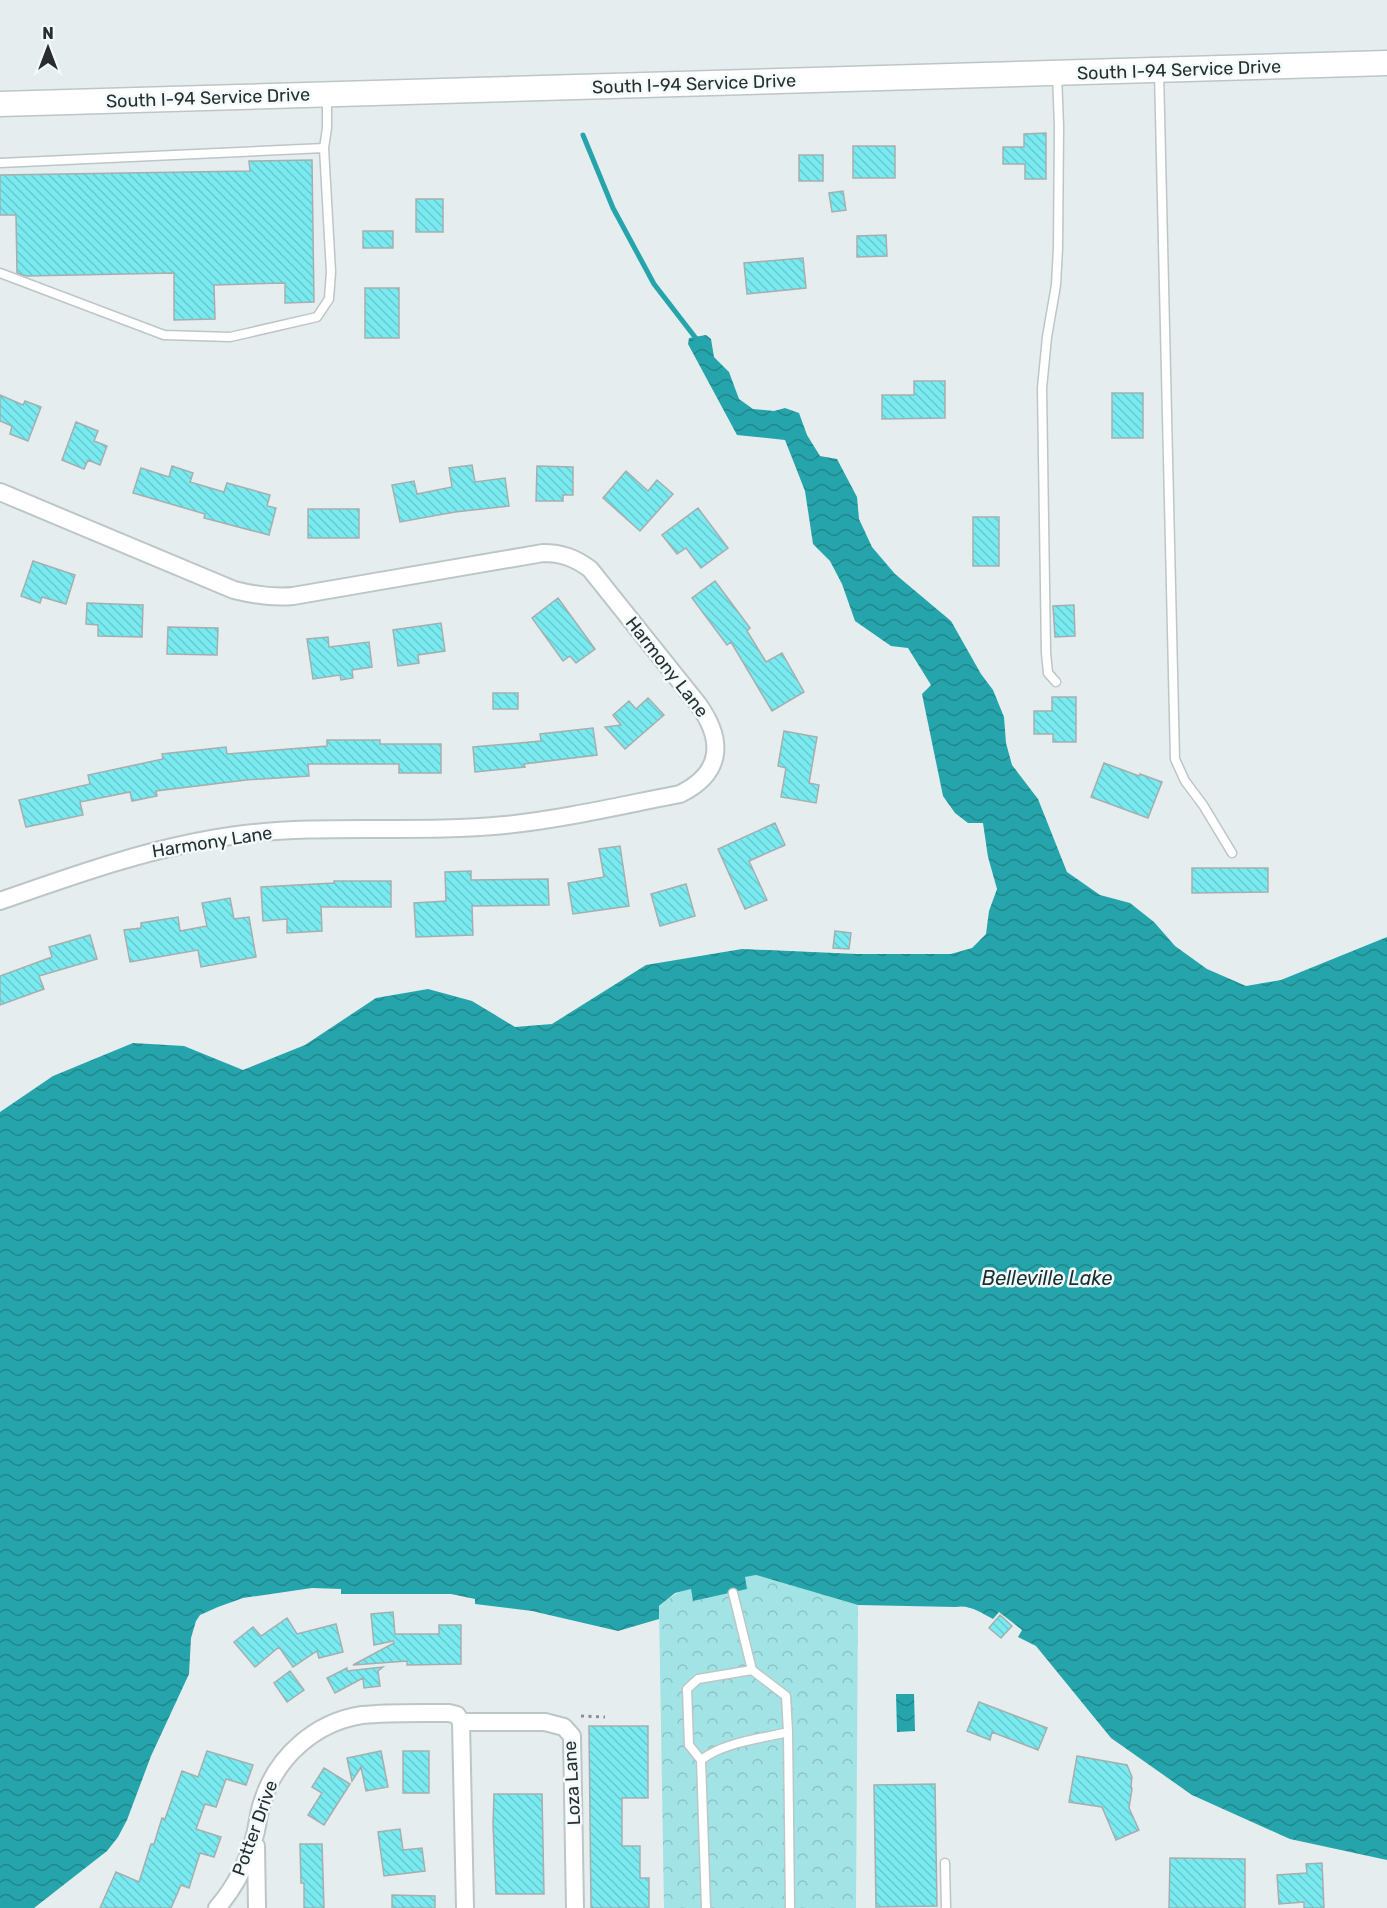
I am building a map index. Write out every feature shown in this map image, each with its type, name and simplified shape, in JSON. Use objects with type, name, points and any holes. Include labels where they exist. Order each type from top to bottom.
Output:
[{"type":"street","name":"South I-94 Service Drive","points":[[0,104],[572,89],[1387,63]]},
{"type":"street","name":"Harmony Lane","points":[[0,492],[234,590],[256,596],[293,596],[543,553],[557,553],[570,557],[590,569],[698,704],[712,725],[716,743],[714,759],[708,773],[695,787],[681,794],[506,825],[279,831],[237,835],[145,854],[99,867],[0,901]]},
{"type":"street","name":"Potter Drive","points":[[217,1908],[238,1879],[246,1863],[262,1801],[274,1775],[295,1748],[319,1730],[346,1719],[375,1714],[449,1713],[457,1715],[461,1722]]},
{"type":"street","points":[[461,1722],[465,1908]]},
{"type":"street","name":"Loza Lane","points":[[461,1722],[545,1722],[564,1726],[573,1736],[575,1908]]},
{"type":"street","points":[[255,1833],[257,1908]]},
{"type":"lane","points":[[1159,70],[1176,759],[1185,781],[1203,805],[1232,853]]},
{"type":"lane","points":[[1056,682],[1048,673],[1046,653],[1042,388],[1047,337],[1056,285],[1058,248],[1057,73]]},
{"type":"lane","points":[[0,273],[164,335],[230,337],[317,317],[329,299],[331,272],[324,148],[327,128],[327,94]]},
{"type":"lane","points":[[0,163],[324,148]]},
{"type":"lane","points":[[733,1593],[752,1670],[786,1696],[790,1908]]},
{"type":"lane","points":[[706,1908],[701,1760],[689,1745],[687,1689],[698,1679],[752,1670]]},
{"type":"lane","points":[[701,1760],[710,1753],[788,1732]]},
{"type":"lane","points":[[945,1863],[946,1908]]},
{"type":"path","points":[[581,1716],[605,1717]]},
{"type":"green space","points":[[756,1575],[858,1605],[856,1908],[664,1908],[659,1607],[674,1595],[686,1590],[691,1589],[694,1600],[747,1588],[744,1577]]},
{"type":"water","name":"Belleville Lake","points":[[706,335],[711,339],[714,357],[729,372],[739,399],[753,409],[774,411],[785,408],[799,413],[807,435],[820,456],[837,459],[857,497],[859,519],[872,547],[895,574],[951,621],[981,674],[993,690],[1004,717],[1006,743],[1012,765],[1038,799],[1067,872],[1100,895],[1130,903],[1154,922],[1175,946],[1207,969],[1246,986],[1281,980],[1387,937],[1387,1860],[1290,1839],[1192,1795],[1111,1738],[1036,1646],[1018,1637],[1022,1630],[999,1612],[993,1619],[965,1607],[858,1605],[756,1575],[745,1577],[747,1589],[693,1601],[691,1589],[675,1593],[659,1606],[659,1619],[618,1631],[532,1611],[475,1604],[475,1599],[451,1594],[341,1594],[341,1589],[312,1588],[243,1598],[200,1615],[191,1638],[189,1674],[151,1756],[127,1820],[118,1837],[107,1851],[34,1908],[0,1908],[0,1112],[53,1076],[133,1043],[184,1046],[243,1070],[305,1045],[376,998],[428,989],[472,1001],[515,1027],[552,1024],[646,965],[742,949],[857,954],[951,954],[972,948],[986,934],[989,911],[997,889],[988,857],[983,823],[968,823],[955,813],[943,796],[922,694],[931,685],[908,648],[891,646],[855,621],[842,584],[830,561],[813,544],[805,491],[785,440],[737,435],[688,344],[689,338]]},
{"type":"water","points":[[896,1694],[914,1694],[915,1731],[897,1732]]},
{"type":"building","points":[[1046,133],[1046,179],[1025,179],[1025,164],[1003,164],[1003,147],[1024,147],[1024,134]]},
{"type":"building","points":[[853,146],[895,146],[895,178],[853,178]]},
{"type":"building","points":[[799,155],[823,155],[823,181],[799,181]]},
{"type":"building","points":[[312,160],[314,302],[285,303],[285,283],[214,285],[215,319],[174,320],[174,273],[26,276],[17,273],[16,215],[0,215],[0,175],[250,171],[249,161]]},
{"type":"building","points":[[843,191],[846,210],[832,212],[829,193]]},
{"type":"building","points":[[416,199],[443,199],[443,232],[416,232]]},
{"type":"building","points":[[363,231],[393,231],[393,248],[363,248]]},
{"type":"building","points":[[886,235],[887,256],[857,257],[857,236]]},
{"type":"building","points":[[803,258],[806,288],[747,294],[744,263]]},
{"type":"building","points":[[365,288],[399,288],[399,338],[365,338]]},
{"type":"building","points":[[914,381],[945,381],[945,418],[882,419],[882,395],[914,395]]},
{"type":"building","points":[[1112,393],[1143,393],[1143,438],[1112,438]]},
{"type":"building","points":[[0,395],[23,405],[25,401],[41,407],[28,441],[10,434],[12,426],[0,421]]},
{"type":"building","points":[[76,422],[98,431],[94,441],[107,446],[100,465],[88,460],[84,469],[62,460]]},
{"type":"building","points":[[472,465],[475,482],[505,478],[509,506],[455,512],[400,522],[392,485],[414,481],[417,494],[452,487],[449,468]]},
{"type":"building","points":[[172,466],[193,473],[190,482],[224,492],[227,483],[270,495],[267,506],[276,508],[269,535],[204,518],[205,514],[133,493],[141,468],[169,477]]},
{"type":"building","points":[[537,466],[573,467],[573,495],[563,495],[563,501],[536,501]]},
{"type":"building","points":[[626,471],[648,491],[657,480],[673,494],[640,531],[603,498]]},
{"type":"building","points":[[698,508],[728,548],[701,568],[686,548],[677,554],[662,535]]},
{"type":"building","points":[[308,509],[359,509],[359,538],[308,538]]},
{"type":"building","points":[[973,517],[999,517],[999,566],[973,566]]},
{"type":"building","points":[[33,561],[75,575],[66,604],[42,597],[40,603],[21,596]]},
{"type":"building","points":[[715,581],[750,628],[747,631],[766,662],[782,653],[804,692],[772,711],[731,642],[727,645],[692,598]]},
{"type":"building","points":[[558,598],[595,649],[576,663],[570,656],[563,661],[532,618]]},
{"type":"building","points":[[87,603],[143,605],[142,637],[98,636],[98,625],[86,624]]},
{"type":"building","points":[[1074,605],[1075,636],[1055,637],[1053,606]]},
{"type":"building","points":[[441,623],[445,651],[418,655],[419,663],[398,666],[393,630]]},
{"type":"building","points":[[168,627],[218,628],[217,655],[167,654]]},
{"type":"building","points":[[328,637],[329,647],[369,642],[372,667],[352,670],[353,678],[341,680],[340,675],[313,679],[307,639]]},
{"type":"building","points":[[493,693],[518,693],[518,709],[493,709]]},
{"type":"building","points":[[1052,697],[1076,697],[1076,742],[1053,742],[1053,734],[1034,734],[1034,711],[1052,711]]},
{"type":"building","points":[[648,698],[664,715],[625,749],[605,727],[621,725],[613,715],[629,701],[636,709]]},
{"type":"building","points":[[593,728],[597,755],[524,764],[525,767],[475,772],[473,747],[541,741],[540,734]]},
{"type":"building","points":[[784,731],[817,737],[809,783],[819,785],[816,803],[781,797],[786,768],[778,766]]},
{"type":"building","points":[[327,740],[380,740],[380,744],[441,744],[441,773],[399,773],[399,764],[308,764],[309,776],[246,780],[156,791],[157,796],[132,801],[130,792],[80,802],[83,815],[26,827],[19,800],[90,784],[88,775],[163,759],[162,754],[226,747],[227,754],[327,746]]},
{"type":"building","points":[[1104,763],[1162,782],[1148,818],[1091,797]]},
{"type":"building","points":[[775,823],[785,845],[749,861],[767,900],[745,909],[718,849]]},
{"type":"building","points":[[620,846],[629,906],[573,914],[568,883],[604,877],[599,849]]},
{"type":"building","points":[[1192,868],[1268,868],[1268,892],[1192,893]]},
{"type":"building","points":[[471,871],[471,880],[548,879],[549,905],[472,906],[473,935],[416,937],[414,903],[446,901],[445,872]]},
{"type":"building","points":[[334,881],[391,881],[391,907],[321,907],[322,931],[287,933],[287,919],[263,921],[261,887],[334,883]]},
{"type":"building","points":[[686,884],[695,916],[660,926],[651,894]]},
{"type":"building","points":[[230,898],[234,919],[249,917],[256,957],[201,967],[198,950],[130,962],[124,930],[141,928],[141,923],[178,917],[180,931],[207,926],[202,903]]},
{"type":"building","points":[[835,931],[851,933],[849,949],[833,948]]},
{"type":"building","points":[[90,935],[97,959],[39,976],[44,989],[0,1005],[0,976],[52,957],[49,947]]},
{"type":"building","points":[[393,1612],[395,1634],[439,1634],[439,1625],[461,1625],[461,1664],[407,1665],[407,1661],[353,1665],[394,1643],[393,1641],[374,1645],[371,1614]]},
{"type":"building","points":[[1000,1615],[1012,1626],[1001,1638],[989,1628]]},
{"type":"building","points":[[287,1618],[297,1634],[336,1624],[343,1652],[319,1658],[317,1651],[293,1667],[279,1647],[255,1667],[234,1642],[253,1627],[261,1636]]},
{"type":"building","points":[[383,1667],[378,1671],[380,1686],[364,1688],[363,1678],[335,1693],[327,1678],[347,1668],[347,1671]]},
{"type":"building","points":[[290,1671],[304,1690],[287,1702],[274,1683]]},
{"type":"building","points":[[979,1702],[1047,1728],[1038,1750],[992,1732],[990,1740],[967,1731]]},
{"type":"building","points":[[589,1726],[648,1726],[648,1798],[622,1798],[622,1846],[640,1846],[640,1878],[649,1878],[649,1908],[591,1908]]},
{"type":"building","points":[[207,1751],[253,1765],[246,1785],[226,1779],[216,1807],[205,1804],[196,1829],[221,1837],[214,1857],[200,1853],[189,1888],[181,1885],[171,1908],[100,1908],[116,1872],[139,1882],[151,1844],[154,1844],[162,1818],[165,1819],[182,1771],[198,1777]]},
{"type":"building","points":[[381,1751],[388,1787],[366,1791],[361,1767],[352,1781],[347,1758]]},
{"type":"building","points":[[403,1751],[429,1751],[429,1793],[403,1793]]},
{"type":"building","points":[[1077,1756],[1127,1765],[1132,1777],[1129,1808],[1139,1830],[1116,1840],[1102,1807],[1069,1802]]},
{"type":"building","points":[[324,1768],[350,1784],[324,1825],[308,1815],[322,1793],[312,1787]]},
{"type":"building","points":[[935,1784],[937,1906],[876,1907],[874,1785]]},
{"type":"building","points":[[494,1794],[542,1794],[544,1894],[496,1894]]},
{"type":"building","points":[[400,1829],[403,1850],[422,1848],[425,1871],[384,1876],[378,1832]]},
{"type":"building","points":[[300,1844],[322,1844],[324,1908],[304,1908]]},
{"type":"building","points":[[1170,1858],[1245,1859],[1245,1908],[1169,1908]]},
{"type":"building","points":[[1322,1863],[1324,1908],[1304,1908],[1304,1902],[1279,1904],[1277,1875],[1307,1873],[1306,1864]]},
{"type":"building","points":[[392,1895],[435,1896],[435,1908],[392,1908]]},
{"type":"waterway","points":[[583,135],[613,208],[654,284],[698,341]]}]
